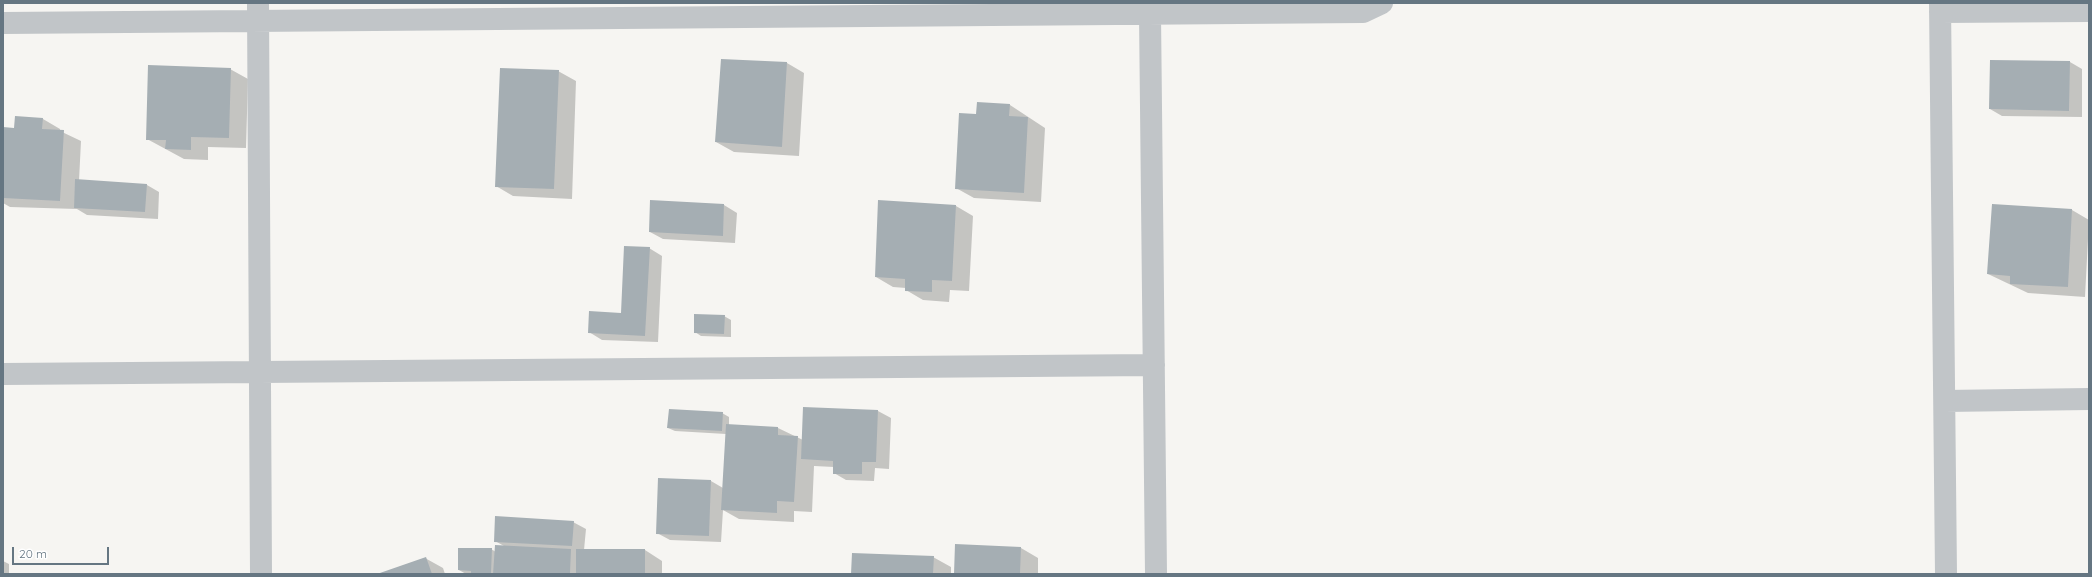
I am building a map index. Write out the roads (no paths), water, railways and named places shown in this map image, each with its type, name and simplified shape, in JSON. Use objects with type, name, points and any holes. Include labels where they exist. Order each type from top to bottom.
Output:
[{"type":"street","points":[[3,23],[258,12],[1150,14],[1363,12],[1382,3]]},
{"type":"street","points":[[1946,574],[1940,7],[2089,11]]},
{"type":"street","points":[[258,12],[261,574]]},
{"type":"street","points":[[1150,14],[1156,574]]},
{"type":"street","points":[[3,374],[1154,366]]},
{"type":"street","points":[[1945,401],[2089,399]]}]
